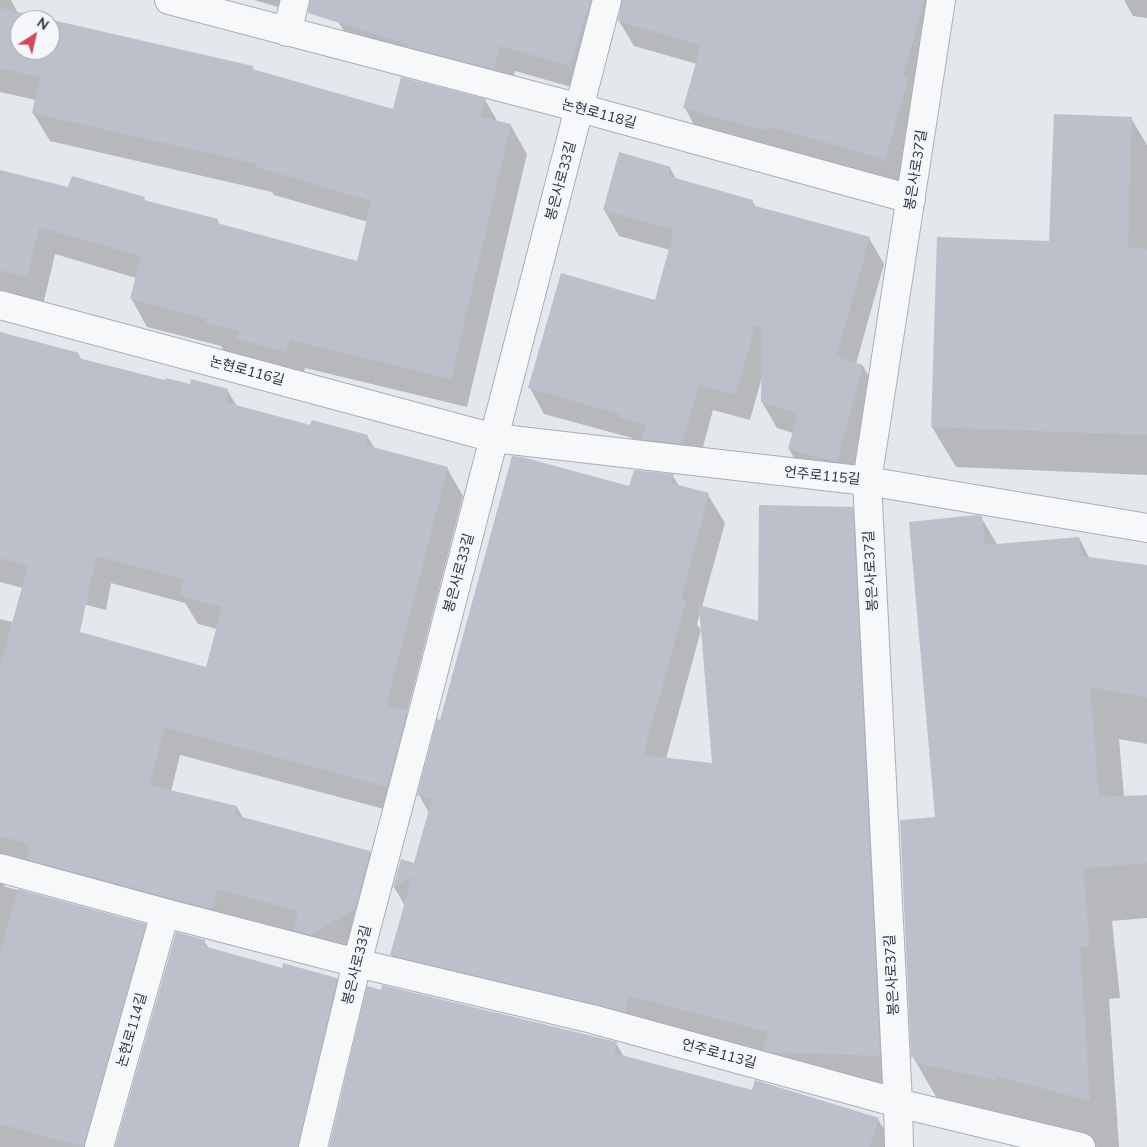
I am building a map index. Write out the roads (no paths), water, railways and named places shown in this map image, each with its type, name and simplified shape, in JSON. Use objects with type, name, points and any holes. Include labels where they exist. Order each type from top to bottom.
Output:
[{"type":"street","name":"논현로118길","points":[[169,0],[580,108],[911,199]]},
{"type":"street","points":[[287,32],[295,0]]},
{"type":"street","name":"봉은사로33길","points":[[313,1147],[357,963],[607,0]]},
{"type":"street","name":"봉은사로37길","points":[[899,1147],[867,481],[941,0]]},
{"type":"street","name":"논현로116길","points":[[0,305],[494,438]]},
{"type":"street","name":"언주로115길","points":[[494,438],[867,481],[1147,528]]},
{"type":"street","points":[[0,868],[165,914],[357,963]]},
{"type":"street","name":"논현로114길","points":[[99,1147],[165,914]]},
{"type":"street","name":"언주로113길","points":[[357,963],[592,1019],[898,1103],[1081,1147]]}]
